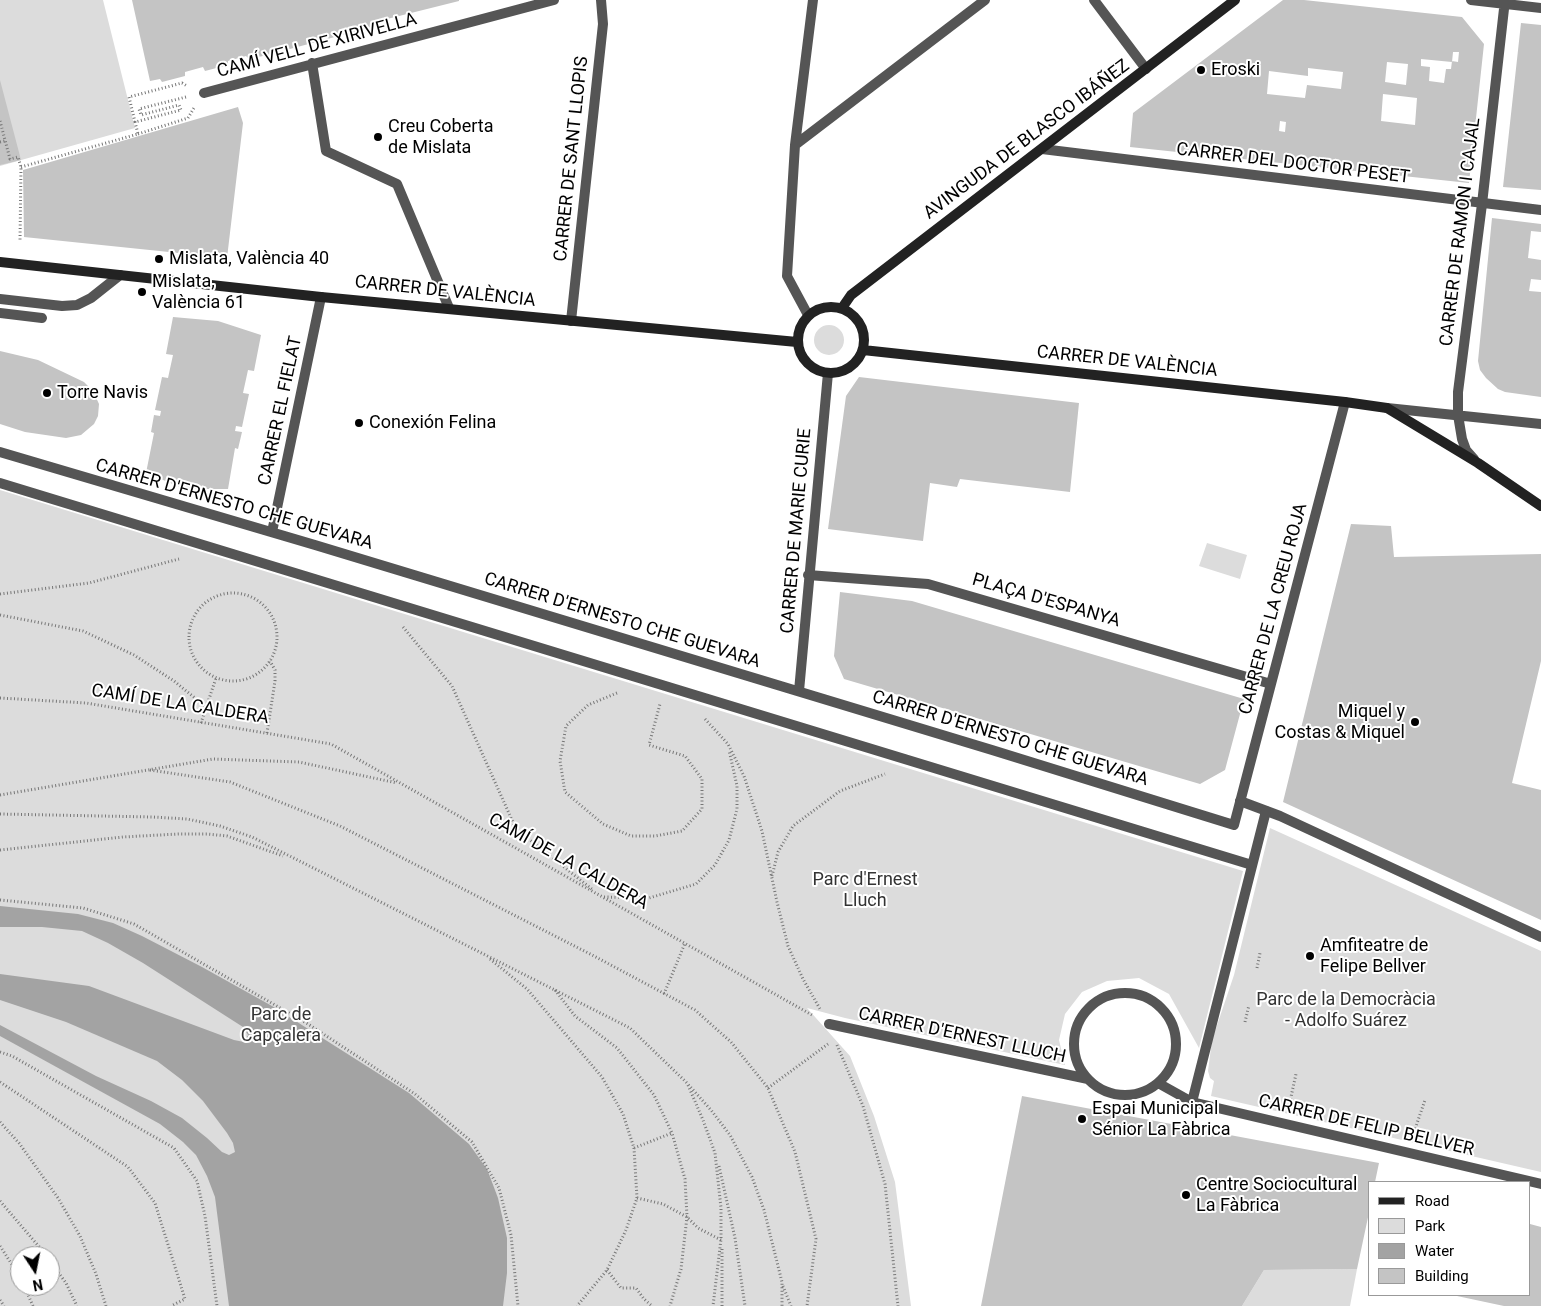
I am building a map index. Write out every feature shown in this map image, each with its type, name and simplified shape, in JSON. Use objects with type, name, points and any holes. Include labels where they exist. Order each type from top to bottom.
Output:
[{"type":"street","name":"CARRER DE SANT LLOPIS","points":[[571,321],[602,24],[601,0]]},
{"type":"street","points":[[808,316],[787,276],[795,145],[813,0]]},
{"type":"street","points":[[795,145],[985,0]]},
{"type":"street","points":[[1094,0],[1146,69]]},
{"type":"street","name":"AVINGUDA DE BLASCO IBÁÑEZ","points":[[842,308],[851,295],[1235,0]]},
{"type":"street","points":[[1471,0],[1505,2],[1541,8]]},
{"type":"street","name":"CAMÍ VELL DE XIRIVELLA","points":[[204,93],[548,1]]},
{"type":"street","name":"CARRER DE RAMON I CAJAL","points":[[1478,463],[1466,450],[1458,416],[1459,381],[1482,204],[1505,2]]},
{"type":"street","points":[[312,63],[326,151],[397,184],[449,308]]},
{"type":"street","name":"CARRER DEL DOCTOR PESET","points":[[1042,149],[1541,210]]},
{"type":"street","name":"CARRER DE VALÈNCIA","points":[[0,262],[321,296],[797,342]]},
{"type":"street","points":[[0,299],[62,306],[77,305],[91,298],[120,275]]},
{"type":"street","name":"CARRER EL FIELAT","points":[[272,532],[321,296]]},
{"type":"street","points":[[830,306],[842,308],[853,315],[861,325],[864,338],[863,350],[853,365],[846,370],[828,373],[816,370],[800,354],[797,342],[798,332],[808,316],[818,309],[830,306]]},
{"type":"street","points":[[0,313],[42,318]]},
{"type":"street","name":"CARRER DE VALÈNCIA","points":[[863,350],[1387,408]]},
{"type":"street","name":"CARRER DE MARIE CURIE","points":[[799,691],[808,575],[828,373]]},
{"type":"street","name":"CARRER DE LA CREU ROJA","points":[[1234,825],[1345,402]]},
{"type":"street","points":[[1387,408],[1541,424]]},
{"type":"street","points":[[1387,408],[1478,463],[1541,506]]},
{"type":"street","name":"CARRER D'ERNESTO CHE GUEVARA","points":[[0,452],[799,691],[1234,825]]},
{"type":"street","points":[[0,483],[1252,865]]},
{"type":"street","name":"PLAÇA D'ESPANYA","points":[[808,575],[928,584],[1271,684]]},
{"type":"street","points":[[1240,801],[1266,811],[1541,937]]},
{"type":"street","points":[[1192,1102],[1266,811]]},
{"type":"street","points":[[1125,993],[1143,996],[1152,1000],[1165,1012],[1174,1027],[1176,1053],[1170,1070],[1158,1084],[1143,1093],[1125,1096],[1107,1092],[1088,1080],[1078,1065],[1074,1046],[1076,1029],[1084,1013],[1092,1005],[1108,996],[1125,993]]},
{"type":"street","name":"CARRER D'ERNEST LLUCH","points":[[828,1024],[1088,1080]]},
{"type":"street","name":"CARRER DE FELIP BELLVER","points":[[1158,1084],[1192,1102],[1528,1181]]},
{"type":"path","points":[[138,134],[129,98],[182,84],[204,93]]},
{"type":"path","points":[[135,122],[181,110],[179,105],[141,115],[139,109],[204,93]]},
{"type":"path","points":[[21,167],[181,120]]},
{"type":"path","points":[[0,122],[10,159],[18,157],[21,167],[20,240]]},
{"type":"path","points":[[0,142],[5,141]]},
{"type":"path","points":[[0,594],[90,583],[180,558]]},
{"type":"path","points":[[234,593],[250,596],[263,604],[272,616],[277,631],[276,647],[270,661],[260,672],[246,680],[231,682],[216,678],[204,672],[195,661],[190,649],[188,635],[191,622],[198,610],[208,600],[234,593]]},
{"type":"path","points":[[0,615],[83,631],[134,655],[174,681],[206,707]]},
{"type":"path","points":[[401,625],[452,686],[516,829],[602,897],[649,898],[696,884],[715,865],[729,840],[736,809],[737,786],[728,744]]},
{"type":"path","points":[[267,734],[275,681],[275,670],[270,661]]},
{"type":"path","points":[[201,723],[216,678]]},
{"type":"path","points":[[622,692],[588,705],[566,726],[560,761],[565,792],[603,824],[631,836],[655,836],[682,831],[702,809],[702,779],[685,756],[649,745],[665,686]]},
{"type":"path","name":"CAMÍ DE LA CALDERA","points":[[0,698],[86,703],[331,744],[828,1024]]},
{"type":"path","points":[[704,717],[728,744],[744,776],[762,831],[788,946],[803,979],[828,1024]]},
{"type":"path","points":[[0,795],[213,760],[299,762],[402,784]]},
{"type":"path","points":[[772,876],[778,852],[793,826],[814,808],[840,790],[916,763]]},
{"type":"path","points":[[150,770],[230,782],[340,826],[480,896],[695,1010],[731,1042],[768,1088],[795,1152],[816,1239],[807,1306]]},
{"type":"path","points":[[0,814],[152,816],[187,819],[220,826],[252,837],[308,867],[630,1028],[686,1082],[730,1135],[752,1177],[764,1210],[782,1282],[791,1306]]},
{"type":"path","points":[[0,850],[123,837],[208,834],[227,836],[264,848],[308,867]]},
{"type":"path","points":[[0,900],[82,908],[134,924],[308,1024],[415,1094],[472,1142],[500,1188],[510,1235],[518,1306]]},
{"type":"path","points":[[664,994],[685,944]]},
{"type":"path","points":[[1257,968],[1260,953]]},
{"type":"path","points":[[485,955],[527,989],[602,1076],[623,1114],[634,1148],[637,1198],[626,1230],[607,1270],[577,1306]]},
{"type":"path","points":[[555,990],[574,1016],[616,1048],[654,1095],[672,1133],[685,1179],[687,1217],[681,1269],[670,1306]]},
{"type":"path","points":[[1245,1022],[1249,1006]]},
{"type":"path","points":[[768,1088],[834,1040],[863,1106],[885,1184],[898,1306]]},
{"type":"path","points":[[0,1052],[12,1056],[174,1148],[197,1181],[205,1216],[217,1306]]},
{"type":"path","points":[[1289,1108],[1296,1074]]},
{"type":"path","points":[[0,1082],[128,1167],[156,1203],[185,1299],[171,1306]]},
{"type":"path","points":[[686,1082],[715,1153],[735,1238],[746,1306]]},
{"type":"path","points":[[1412,1135],[1425,1100]]},
{"type":"path","points":[[0,1122],[58,1198],[80,1236],[96,1274],[106,1306]]},
{"type":"path","points":[[634,1148],[672,1133]]},
{"type":"path","points":[[715,1153],[722,1208],[722,1306]]},
{"type":"path","points":[[637,1198],[663,1204],[687,1217],[698,1228],[721,1239]]},
{"type":"path","points":[[0,1201],[38,1246]]},
{"type":"path","points":[[713,1306],[721,1239]]},
{"type":"path","points":[[0,1246],[10,1262]]},
{"type":"path","points":[[607,1270],[622,1288],[636,1288],[644,1300],[652,1306]]},
{"type":"path","points":[[60,1275],[77,1306]]},
{"type":"path","points":[[782,1282],[782,1306]]},
{"type":"path","points":[[0,1300],[4,1306]]},
{"type":"green space","points":[[0,0],[103,0],[135,128],[0,166]]},
{"type":"green space","points":[[829,325],[840,329],[844,340],[840,351],[829,355],[818,351],[814,340],[818,329]]},
{"type":"green space","name":"Parc de Capçalera","points":[[0,490],[1243,871],[1199,1048],[1169,994],[1139,978],[1107,981],[1082,992],[1065,1014],[1059,1040],[1065,1065],[845,1018],[807,1008],[850,1056],[874,1116],[895,1182],[911,1306],[0,1306]]},
{"type":"green space","points":[[1207,543],[1247,555],[1240,579],[1199,566]]},
{"type":"green space","name":"Parc de la Democràcia - Adolfo Suárez","points":[[1270,828],[1541,951],[1541,1172],[1211,1096],[1214,1081],[1210,1078],[1208,1071],[1212,1040],[1234,975]]},
{"type":"green space","points":[[1357,1269],[1350,1306],[1242,1306],[1264,1270]]},
{"type":"water","points":[[0,906],[78,914],[113,923],[142,936],[272,1006],[409,1093],[469,1144],[487,1169],[498,1198],[507,1238],[507,1273],[503,1306],[229,1306],[215,1197],[196,1155],[160,1124],[0,1036],[0,1025],[96,1076],[151,1101],[182,1118],[222,1152],[229,1155],[235,1152],[233,1143],[227,1133],[203,1101],[182,1080],[157,1061],[66,1022],[0,1000],[0,974],[89,986],[234,1040],[244,1042],[248,1035],[243,1027],[143,963],[82,931],[42,927],[0,927]]},
{"type":"building","points":[[132,0],[459,1],[375,22],[372,27],[286,50],[283,47],[272,49],[272,54],[249,59],[246,56],[228,61],[228,65],[205,71],[203,67],[185,72],[185,76],[162,82],[160,79],[150,81]]},
{"type":"building","points":[[1283,0],[1304,0],[1462,17],[1484,44],[1469,183],[1130,147],[1133,113]],"holes":[[[1453,52],[1459,52],[1458,62],[1452,61]],[[1421,59],[1452,62],[1451,69],[1446,69],[1444,83],[1429,81],[1430,67],[1421,66]],[[1387,62],[1408,64],[1406,85],[1385,82]],[[1308,68],[1343,72],[1341,89],[1307,85],[1305,98],[1267,94],[1269,71],[1308,76]],[[1383,94],[1417,98],[1415,125],[1381,121]],[[1280,121],[1286,122],[1285,132],[1279,131]]]},
{"type":"building","points":[[1521,23],[1541,25],[1541,190],[1503,187]]},
{"type":"building","points":[[0,80],[21,160],[0,165]]},
{"type":"building","points":[[238,107],[243,123],[227,258],[24,237],[23,170]]},
{"type":"building","points":[[1492,218],[1541,224],[1541,232],[1531,231],[1528,258],[1541,260],[1541,280],[1531,279],[1529,291],[1541,292],[1541,397],[1505,392],[1498,389],[1480,370],[1478,361]]},
{"type":"building","points":[[173,317],[218,321],[261,335],[254,371],[248,370],[243,393],[249,394],[242,427],[236,426],[235,431],[242,432],[238,449],[235,448],[228,489],[185,489],[146,473],[154,433],[151,432],[154,415],[160,416],[161,411],[155,410],[162,377],[168,378],[173,355],[166,354]]},
{"type":"building","name":"Torre Navis","points":[[0,351],[38,360],[84,382],[93,391],[99,404],[98,416],[94,424],[81,435],[66,438],[25,432],[0,424]]},
{"type":"building","points":[[859,377],[1079,403],[1070,492],[960,479],[957,487],[930,483],[923,541],[828,529],[846,396]]},
{"type":"building","name":"Miquel y Costas & Miquel","points":[[1351,524],[1391,526],[1394,557],[1541,554],[1541,661],[1512,783],[1541,790],[1541,920],[1283,802]]},
{"type":"building","points":[[840,592],[912,601],[1244,699],[1225,770],[1200,784],[844,679],[834,656]]},
{"type":"building","name":"Centre Sociocultural La Fàbrica","points":[[1022,1096],[1379,1163],[1375,1181],[1368,1181],[1368,1217],[1357,1269],[1264,1270],[1242,1306],[981,1306]]},
{"type":"building","points":[[1531,1224],[1541,1227],[1541,1306],[1504,1306],[1457,1296],[1531,1296]]},
{"type":"place","name":"Eroski","points":[[1201,70]]},
{"type":"place","name":"Creu Coberta de Mislata","points":[[378,137]]},
{"type":"place","name":"Mislata, València 40","points":[[159,259]]},
{"type":"place","name":"Mislata, València 61","points":[[142,292]]},
{"type":"place","name":"Torre Navis","points":[[47,393]]},
{"type":"place","name":"Conexión Felina","points":[[359,423]]},
{"type":"place","name":"Miquel y Costas & Miquel","points":[[1415,722]]},
{"type":"place","name":"Amfiteatre de Felipe Bellver","points":[[1310,956]]},
{"type":"place","name":"Espai Municipal Sénior La Fàbrica","points":[[1082,1119]]},
{"type":"place","name":"Centre Sociocultural La Fàbrica","points":[[1186,1195]]},
{"type":"park label","name":"Parc d'Ernest Lluch","points":[[865,890]]}]
